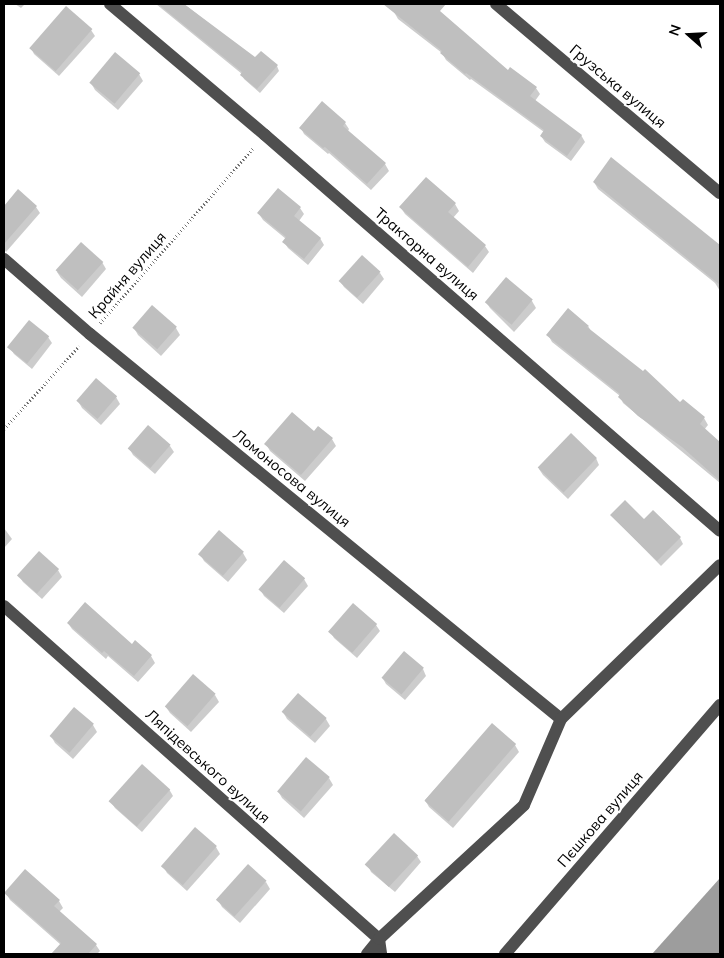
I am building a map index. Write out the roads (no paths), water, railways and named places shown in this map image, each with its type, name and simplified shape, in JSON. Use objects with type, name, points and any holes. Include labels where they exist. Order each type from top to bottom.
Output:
[{"type":"street","name":"Тракторна вулиця","points":[[110,4],[265,135],[720,530]]},
{"type":"street","name":"Грузська вулиця","points":[[496,4],[720,193]]},
{"type":"street","name":"Ломоносова вулиця","points":[[4,260],[90,334],[561,719]]},
{"type":"street","points":[[367,954],[379,939],[524,805],[561,719],[720,564]]},
{"type":"street","name":"Ляпідевського вулиця","points":[[4,606],[379,939]]},
{"type":"street","name":"Пєшкова вулиця","points":[[505,954],[720,705]]},
{"type":"street","points":[[379,939],[381,954]]}]
